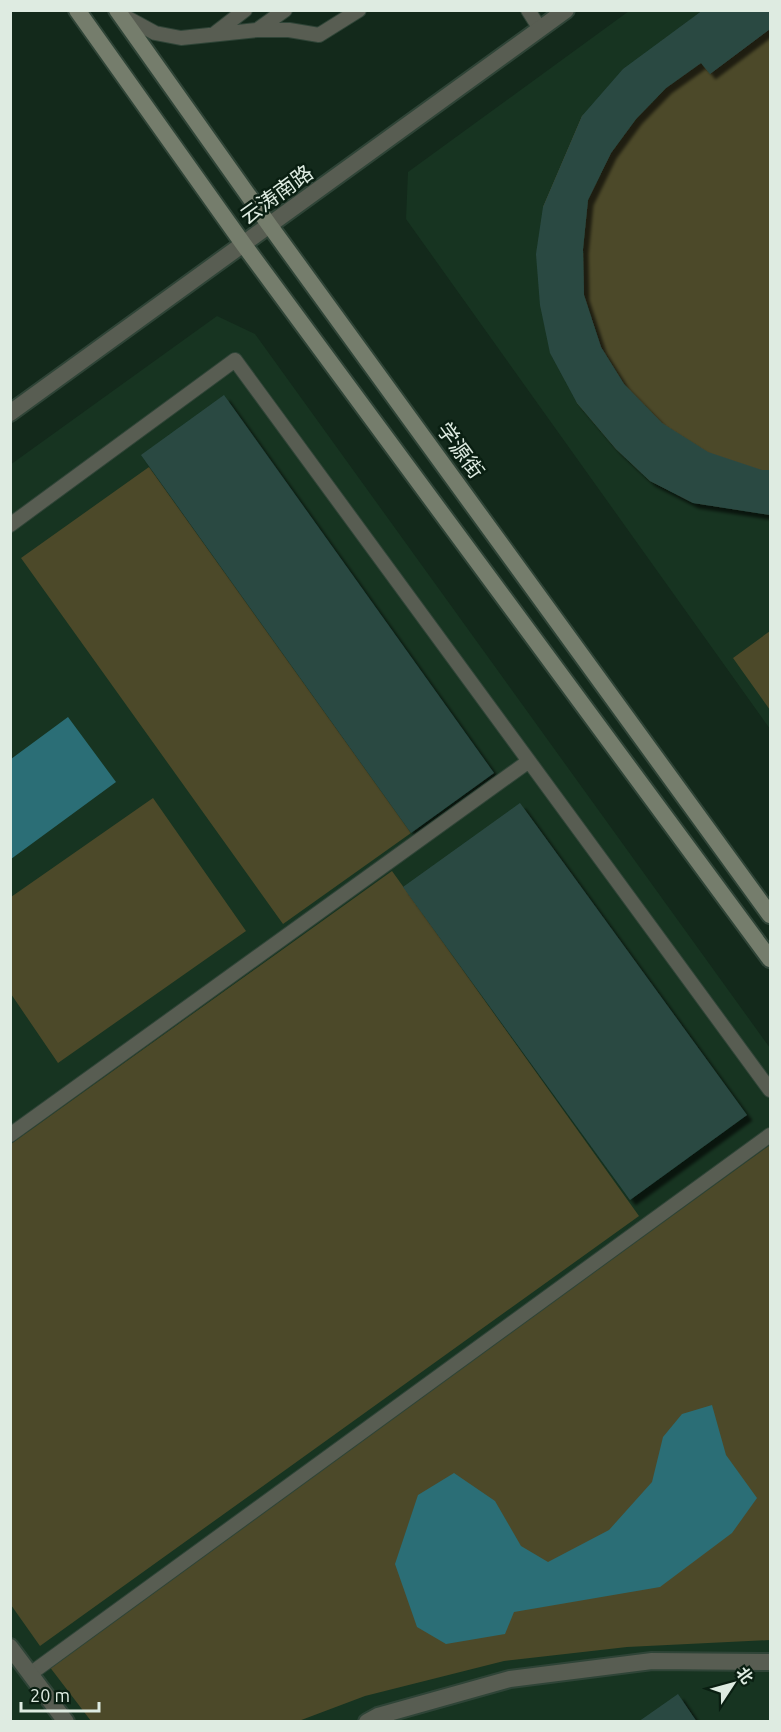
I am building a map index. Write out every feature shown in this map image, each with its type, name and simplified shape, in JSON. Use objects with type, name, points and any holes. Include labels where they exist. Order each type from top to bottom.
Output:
[{"type":"main road","points":[[77,10],[244,245],[771,959]]},
{"type":"main road","name":"学源街","points":[[118,12],[270,226],[771,915]]},
{"type":"street","name":"云涛南路","points":[[10,413],[567,10]]},
{"type":"street","points":[[10,1647],[66,1722]]},
{"type":"street","points":[[367,1722],[378,1716],[510,1679],[652,1661],[771,1662]]},
{"type":"lane","points":[[212,35],[245,10]]},
{"type":"lane","points":[[257,30],[285,10]]},
{"type":"lane","points":[[118,12],[155,33],[181,38],[257,30],[289,30],[320,35],[359,10]]},
{"type":"lane","points":[[528,10],[540,29]]},
{"type":"lane","points":[[10,525],[235,360],[771,1090]]},
{"type":"lane","points":[[10,1135],[530,761]]},
{"type":"lane","points":[[30,1674],[771,1136]]},
{"type":"shaded area","points":[[629,11],[770,11],[770,729],[406,219],[408,172]]},
{"type":"shaded area","points":[[703,11],[770,11],[770,515],[693,503],[650,481],[616,449],[577,403],[543,207],[582,116]]},
{"type":"shaded area","points":[[217,316],[255,334],[770,1048],[770,1721],[11,1721],[10,465]]},
{"type":"shaded area","points":[[149,467],[411,833],[283,924],[21,558]]},
{"type":"shaded area","points":[[770,631],[770,710],[733,658]]},
{"type":"shaded area","points":[[153,798],[246,931],[58,1063],[11,994],[11,897]]},
{"type":"shaded area","points":[[392,871],[639,1216],[40,1646],[11,1605],[11,1144]]},
{"type":"shaded area","points":[[770,1145],[770,1640],[627,1647],[504,1661],[365,1696],[296,1722],[91,1721],[49,1666]]},
{"type":"water","points":[[68,717],[116,782],[11,859],[11,759]]},
{"type":"water","points":[[712,1405],[726,1455],[757,1498],[732,1533],[660,1587],[514,1612],[505,1634],[446,1644],[417,1627],[395,1564],[418,1495],[454,1473],[495,1501],[521,1546],[548,1562],[609,1530],[652,1482],[663,1437],[682,1414]]},
{"type":"building","points":[[703,10],[770,10],[770,29],[710,74],[701,63],[666,88],[636,119],[611,153],[588,200],[583,249],[584,295],[601,347],[624,384],[662,423],[708,452],[762,470],[770,470],[770,515],[693,503],[650,481],[616,449],[577,403],[550,353],[540,305],[536,254],[543,207],[582,116],[623,69]]},
{"type":"building","points":[[224,395],[494,773],[411,833],[141,455]]},
{"type":"building","points":[[520,803],[747,1115],[630,1200],[403,887]]},
{"type":"building","points":[[678,1694],[697,1722],[638,1722]]}]
